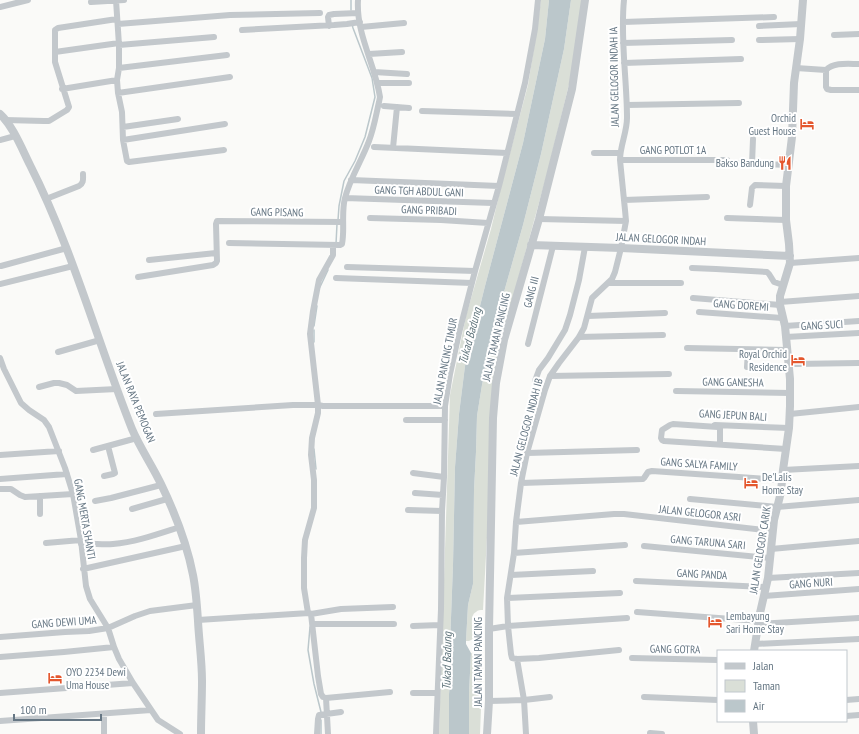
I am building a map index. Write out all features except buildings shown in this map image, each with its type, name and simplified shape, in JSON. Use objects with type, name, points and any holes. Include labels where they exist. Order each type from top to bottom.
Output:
[{"type":"street","points":[[0,7],[28,0]]},
{"type":"street","points":[[116,0],[119,44],[119,68],[117,80],[122,112],[123,140],[127,161],[224,150]]},
{"type":"street","points":[[91,2],[124,0]]},
{"type":"street","points":[[230,243],[342,244],[343,238],[339,222],[345,198],[351,180],[369,140],[380,97],[374,72],[354,13],[358,0]]},
{"type":"street","name":"JALAN PANCING TIMUR","points":[[436,734],[445,406],[450,374],[475,271],[518,114],[534,37],[538,0]]},
{"type":"street","name":"JALAN TAMAN PANCING","points":[[487,734],[489,701],[493,418],[496,383],[504,340],[539,219],[572,89],[585,0]]},
{"type":"street","name":"JALAN GELOGOR INDAH IA","points":[[621,248],[626,221],[620,160],[620,153],[627,121],[623,43],[624,0]]},
{"type":"street","name":"JALAN GELOGOR CARIK","points":[[755,647],[758,623],[768,578],[774,520],[782,480],[789,428],[790,379],[780,296],[790,260],[786,220],[786,186],[792,137],[794,83],[800,40],[803,0]]},
{"type":"street","points":[[2,118],[44,122],[49,121],[68,109],[55,62],[55,32],[57,28],[118,21],[230,15],[320,13]]},
{"type":"street","points":[[329,26],[329,15],[354,13]]},
{"type":"street","points":[[623,22],[774,17]]},
{"type":"street","points":[[242,30],[404,23]]},
{"type":"street","points":[[759,26],[801,24]]},
{"type":"street","points":[[834,35],[859,34]]},
{"type":"street","points":[[55,52],[119,44],[214,37]]},
{"type":"street","points":[[623,43],[732,40]]},
{"type":"street","points":[[759,40],[800,40]]},
{"type":"street","points":[[368,54],[402,52]]},
{"type":"street","points":[[119,68],[227,55]]},
{"type":"street","points":[[624,63],[741,58]]},
{"type":"street","points":[[796,68],[826,70],[829,67],[838,64],[859,64]]},
{"type":"street","points":[[826,70],[827,89],[859,90]]},
{"type":"street","points":[[374,72],[407,74]]},
{"type":"street","points":[[118,93],[230,77]]},
{"type":"street","points":[[62,89],[117,80]]},
{"type":"street","points":[[377,83],[409,83]]},
{"type":"street","points":[[627,105],[739,102]]},
{"type":"street","points":[[384,106],[410,108]]},
{"type":"street","points":[[393,148],[397,107]]},
{"type":"street","points":[[422,111],[518,114]]},
{"type":"street","name":"JALAN RAYA PEMOGAN","points":[[2,118],[15,136],[46,199],[67,248],[133,430],[162,484],[180,527],[193,574],[197,605],[202,681],[201,734]]},
{"type":"street","points":[[123,127],[178,119]]},
{"type":"street","points":[[123,140],[225,124]]},
{"type":"street","points":[[0,140],[15,136]]},
{"type":"street","points":[[752,164],[754,138]]},
{"type":"street","points":[[374,147],[507,153]]},
{"type":"street","points":[[594,153],[620,153]]},
{"type":"street","name":"GANG POTLOT 1A","points":[[620,160],[726,160]]},
{"type":"street","points":[[735,163],[789,165]]},
{"type":"street","points":[[46,199],[82,184],[84,180],[83,174]]},
{"type":"street","points":[[351,180],[499,186]]},
{"type":"street","points":[[750,205],[752,188],[755,185],[786,186]]},
{"type":"street","name":"GANG TGH ABDUL GANI","points":[[345,198],[494,203]]},
{"type":"street","points":[[624,200],[707,198]]},
{"type":"street","name":"GANG PRIBADI","points":[[370,218],[488,223]]},
{"type":"street","points":[[727,218],[786,220]]},
{"type":"street","points":[[539,219],[626,221]]},
{"type":"street","name":"GANG PISANG","points":[[216,253],[217,221],[339,222]]},
{"type":"street","points":[[336,245],[333,256],[319,280],[310,334],[320,405],[312,438],[311,455],[314,480],[314,508],[305,540],[304,588],[313,624],[318,676],[321,694],[323,697],[326,698],[390,692]]},
{"type":"street","name":"JALAN GELOGOR INDAH","points":[[531,245],[621,248],[790,260]]},
{"type":"street","name":"GANG III","points":[[528,344],[553,246]]},
{"type":"street","points":[[535,382],[539,370],[565,330],[580,280],[585,247]]},
{"type":"street","points":[[1,266],[67,248]]},
{"type":"street","name":"JALAN GELOGOR INDAH IB","points":[[526,734],[524,700],[517,659],[512,658],[508,626],[507,598],[514,553],[521,483],[527,453],[544,390],[550,376],[584,328],[592,298],[612,279],[621,248]]},
{"type":"street","points":[[138,277],[213,265],[217,261],[216,253],[149,260]]},
{"type":"street","points":[[790,260],[859,258]]},
{"type":"street","points":[[0,284],[73,266]]},
{"type":"street","points":[[347,267],[475,271]]},
{"type":"street","points":[[692,268],[767,272],[774,282],[783,285]]},
{"type":"street","points":[[336,278],[472,283]]},
{"type":"street","points":[[608,283],[681,283]]},
{"type":"street","points":[[693,298],[780,304],[832,297],[859,296]]},
{"type":"street","name":"GANG DOREMI","points":[[699,312],[783,322],[859,321]]},
{"type":"street","points":[[588,316],[665,313]]},
{"type":"street","name":"GANG SUCI","points":[[786,337],[859,333]]},
{"type":"street","points":[[579,337],[663,335]]},
{"type":"street","points":[[58,352],[100,340]]},
{"type":"street","points":[[687,348],[786,350]]},
{"type":"street","points":[[747,367],[748,350]]},
{"type":"street","name":"GANG MERTA SHANTI","points":[[0,358],[17,397],[29,410],[44,420],[49,427],[59,451],[67,474],[83,543],[88,593],[108,628],[119,659],[158,720],[180,734]]},
{"type":"street","points":[[788,363],[859,363]]},
{"type":"street","points":[[550,376],[669,374]]},
{"type":"street","points":[[39,387],[59,383],[76,391],[117,389]]},
{"type":"street","name":"GANG GANESHA","points":[[676,391],[790,393]]},
{"type":"street","points":[[156,414],[274,406],[445,406]]},
{"type":"street","points":[[790,414],[859,407]]},
{"type":"street","points":[[406,420],[444,420]]},
{"type":"street","name":"GANG JEPUN BALI","points":[[676,422],[789,428]]},
{"type":"street","points":[[720,444],[720,429],[718,427],[673,424],[662,430],[661,438],[664,441],[786,449]]},
{"type":"street","points":[[93,450],[137,438]]},
{"type":"street","points":[[104,476],[115,473],[108,446]]},
{"type":"street","points":[[527,453],[637,450]]},
{"type":"street","points":[[0,455],[59,451]]},
{"type":"street","points":[[783,470],[859,466]]},
{"type":"street","name":"GANG SALYA FAMILY","points":[[521,483],[643,479],[646,477],[648,472],[652,471],[782,480]]},
{"type":"street","points":[[413,473],[444,477]]},
{"type":"street","points":[[0,479],[67,474]]},
{"type":"street","points":[[95,501],[162,484]]},
{"type":"street","points":[[0,489],[11,489],[25,497],[72,494]]},
{"type":"street","points":[[415,493],[443,494]]},
{"type":"street","points":[[40,496],[40,514]]},
{"type":"street","points":[[132,509],[167,499]]},
{"type":"street","points":[[690,499],[777,507],[859,500]]},
{"type":"street","points":[[408,510],[442,511]]},
{"type":"street","name":"JALAN GELOGOR ASRI","points":[[516,522],[624,514],[773,531]]},
{"type":"street","points":[[46,543],[112,544],[155,535],[180,527]]},
{"type":"street","points":[[771,549],[859,541]]},
{"type":"street","points":[[514,553],[625,545]]},
{"type":"street","points":[[86,569],[186,546]]},
{"type":"street","name":"GANG TARUNA SARI","points":[[644,546],[770,558]]},
{"type":"street","points":[[511,575],[593,571]]},
{"type":"street","points":[[768,578],[859,574]]},
{"type":"street","name":"GANG PANDA","points":[[636,581],[766,587]]},
{"type":"street","name":"GANG NURI","points":[[764,596],[859,589]]},
{"type":"street","points":[[507,598],[620,593]]},
{"type":"street","name":"GANG DEWI UMA","points":[[0,637],[65,632],[89,632],[108,628],[150,611],[197,605]]},
{"type":"street","points":[[198,620],[310,614],[341,609],[393,607]]},
{"type":"street","points":[[638,612],[758,623],[859,618]]},
{"type":"street","points":[[489,629],[508,626],[627,618]]},
{"type":"street","points":[[313,624],[394,624]]},
{"type":"street","points":[[413,626],[440,625]]},
{"type":"street","points":[[755,647],[859,639]]},
{"type":"street","points":[[0,657],[114,647]]},
{"type":"street","points":[[517,659],[619,650]]},
{"type":"street","name":"GANG GOTRA","points":[[632,658],[717,660]]},
{"type":"street","points":[[0,694],[133,683]]},
{"type":"street","points":[[413,693],[437,693]]},
{"type":"street","points":[[644,697],[717,700]]},
{"type":"street","points":[[326,698],[323,715],[328,734]]},
{"type":"street","points":[[489,701],[550,698]]},
{"type":"street","points":[[847,700],[859,699]]},
{"type":"street","points":[[0,721],[151,710]]},
{"type":"street","points":[[317,734],[318,716],[341,712]]},
{"type":"street","points":[[104,714],[104,734]]},
{"type":"street","points":[[847,716],[859,715]]},
{"type":"street","points":[[753,722],[754,734]]},
{"type":"street","points":[[650,734],[662,734]]},
{"type":"green space","points":[[541,0],[549,0],[545,39],[523,143],[465,366],[459,414],[455,467],[449,734],[439,734],[450,395],[466,316],[491,229],[528,85]]},
{"type":"green space","points":[[571,0],[582,0],[571,76],[548,170],[518,279],[496,373],[483,610],[478,610],[474,614],[472,620],[473,639],[466,641],[468,605],[473,584],[474,490],[477,416],[482,385],[504,292],[541,154],[564,49]]},
{"type":"green space","points":[[471,653],[483,656],[480,734],[469,734]]},
{"type":"water","name":"Tukad Badung","points":[[549,0],[571,0],[564,49],[541,154],[504,292],[482,385],[477,416],[474,490],[473,584],[468,605],[466,641],[471,653],[469,734],[449,734],[455,467],[459,414],[465,366],[523,143],[545,39]]},
{"type":"waterway","points":[[351,0],[351,10]]},
{"type":"waterway","points":[[338,220],[344,181],[355,161],[365,137],[375,97],[372,78],[352,24]]},
{"type":"waterway","points":[[336,244],[337,224]]},
{"type":"waterway","points":[[320,287],[328,270]]},
{"type":"waterway","points":[[314,326],[317,306]]},
{"type":"waterway","points":[[314,330],[314,342]]},
{"type":"waterway","points":[[314,449],[316,469]]},
{"type":"waterway","points":[[310,627],[308,650],[321,712]]},
{"type":"waterway","points":[[321,720],[321,734]]},
{"type":"place","name":"Orchid Guest House","points":[[807,124]]},
{"type":"place","name":"Bakso Bandung","points":[[785,163]]},
{"type":"place","name":"Royal Orchid Residence","points":[[798,360]]},
{"type":"place","name":"De'Lalis Home Stay","points":[[751,483]]},
{"type":"place","name":"Lembayung Sari Home Stay","points":[[715,622]]},
{"type":"place","name":"OYO 2234 Dewi Uma House","points":[[55,678]]}]
